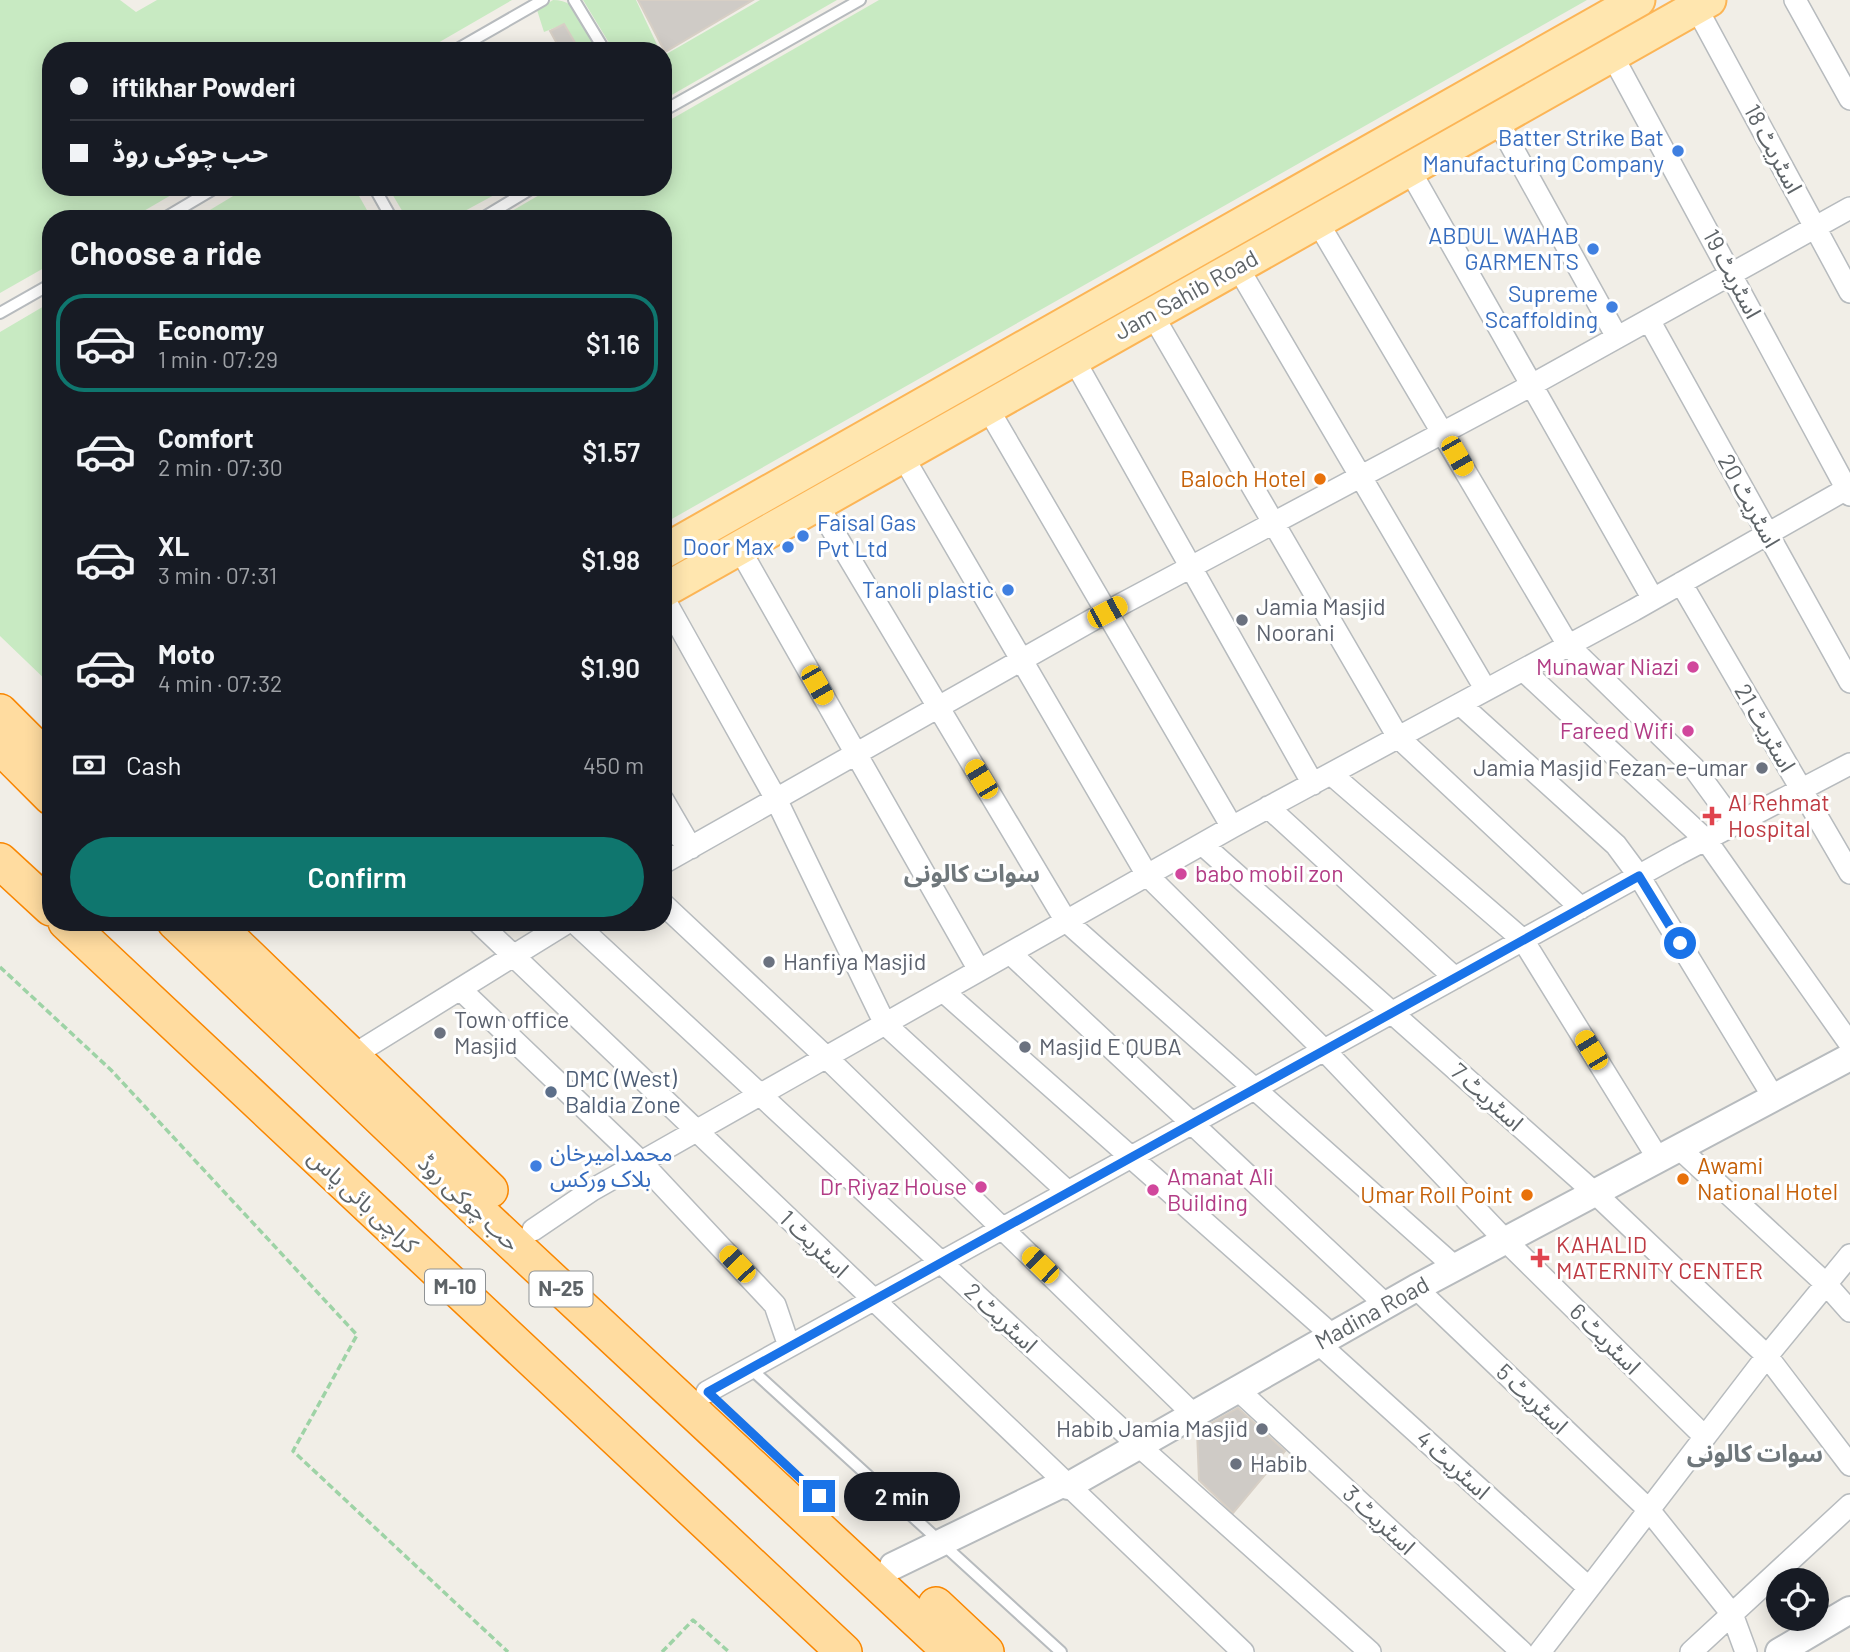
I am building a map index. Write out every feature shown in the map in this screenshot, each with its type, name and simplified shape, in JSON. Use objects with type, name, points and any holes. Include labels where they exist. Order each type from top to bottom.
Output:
[{"type":"highway","points":[[0,712],[42,753]]},
{"type":"highway","points":[[0,746],[42,788]]},
{"type":"highway","points":[[0,861],[42,900]]},
{"type":"highway","name":"کراچی بائی پاس","points":[[76,931],[844,1652]]},
{"type":"highway","name":"حب چوکی روڈ","points":[[184,931],[478,1211],[951,1652]]},
{"type":"highway","name":"حب چوکی روڈ","points":[[222,931],[533,1230],[986,1652]]},
{"type":"main road","name":"Jam Sahib Road","points":[[672,547],[1638,0]]},
{"type":"main road","name":"Jam Sahib Road","points":[[672,589],[1152,313],[1703,4]]},
{"type":"street","points":[[1795,0],[1850,99]]},
{"type":"street","name":"اسٹریٹ 18","points":[[1703,4],[1850,292]]},
{"type":"street","name":"اسٹریٹ 19","points":[[1612,55],[1849,491]]},
{"type":"street","points":[[1497,120],[1617,337]]},
{"type":"street","points":[[1409,169],[1653,599]]},
{"type":"street","points":[[672,858],[1107,612],[1532,385],[1850,208]]},
{"type":"street","points":[[1317,220],[1568,645],[1694,768],[1735,824]]},
{"type":"street","points":[[1237,266],[1486,690]]},
{"type":"street","points":[[1152,313],[1398,737],[1581,908]]},
{"type":"street","name":"اسٹریٹ 20","points":[[1649,320],[1850,682]]},
{"type":"street","points":[[1073,358],[1191,567],[1322,779],[1523,940],[1669,1155],[1826,1284],[1850,1311]]},
{"type":"street","points":[[988,407],[1232,827]]},
{"type":"street","name":"اسٹریٹ 6","points":[[902,456],[1147,875],[1325,1051],[1505,1240],[1705,1437]]},
{"type":"street","points":[[533,1230],[592,1190],[1232,827],[1849,491]]},
{"type":"street","points":[[817,504],[1066,921],[1455,1267]]},
{"type":"street","points":[[739,548],[979,970]]},
{"type":"street","name":"اسٹریٹ 21","points":[[1681,583],[1850,873]]},
{"type":"street","points":[[672,610],[776,799],[885,1024],[1068,1192]]},
{"type":"street","points":[[1523,670],[1706,840],[1850,1044]]},
{"type":"street","points":[[1460,704],[1616,845],[1639,876],[1774,1098]]},
{"type":"street","points":[[708,1392],[1639,876],[1850,764]]},
{"type":"street","points":[[1268,807],[1455,978]]},
{"type":"street","points":[[672,815],[691,848]]},
{"type":"street","points":[[672,829],[691,848]]},
{"type":"street","name":"اسٹریٹ 7","points":[[1202,844],[1596,1194],[1767,1356],[1850,1465]]},
{"type":"street","points":[[672,912],[826,1057],[1192,1413]]},
{"type":"street","name":"اسٹریٹ 1","points":[[487,931],[1243,1652]]},
{"type":"street","points":[[352,1056],[553,931]]},
{"type":"street","name":"اسٹریٹ 2","points":[[584,931],[1138,1445],[1370,1652]]},
{"type":"street","points":[[1010,953],[1386,1305]]},
{"type":"street","points":[[460,989],[641,1162],[775,1305],[789,1346]]},
{"type":"street","name":"اسٹریٹ 4","points":[[943,991],[1131,1157],[1589,1588]]},
{"type":"street","name":"Madina Road","points":[[894,1566],[1062,1484],[1068,1486],[1192,1413],[1416,1288],[1850,1057]]},
{"type":"street","points":[[1540,1652],[1767,1356],[1850,1255]]},
{"type":"street","name":"اسٹریٹ 5","points":[[1416,1288],[1649,1510],[1732,1614],[1746,1652]]},
{"type":"street","name":"اسٹریٹ 3","points":[[1236,1388],[1522,1652]]},
{"type":"street","points":[[1690,1652],[1850,1505]]},
{"type":"street","points":[[1779,1652],[1850,1610]]},
{"type":"lane","points":[[470,42],[544,0]]},
{"type":"lane","points":[[574,0],[600,42]]},
{"type":"lane","points":[[672,106],[860,0]]},
{"type":"lane","points":[[178,210],[202,196]]},
{"type":"lane","points":[[496,210],[519,196]]},
{"type":"lane","points":[[0,313],[42,289]]},
{"type":"lane","points":[[750,1368],[1060,1652]]},
{"type":"path","points":[[0,967],[111,1070],[358,1335],[293,1451],[508,1652]]},
{"type":"path","points":[[662,1652],[693,1620],[729,1652]]},
{"type":"green space","points":[[0,0],[120,0],[136,12],[157,0],[512,0],[440,42],[42,42],[42,196],[170,196],[145,210],[42,210],[42,269],[0,293]]},
{"type":"green space","points":[[553,0],[563,1],[577,10],[596,42],[575,42],[564,24],[544,32],[537,10]]},
{"type":"green space","points":[[583,0],[636,0],[656,42],[609,42]]},
{"type":"green space","points":[[760,0],[837,0],[672,95],[672,51]]},
{"type":"green space","points":[[879,0],[1587,0],[672,519],[672,210],[513,210],[538,196],[672,196],[672,119]]},
{"type":"green space","points":[[233,196],[359,196],[367,210],[210,210]]},
{"type":"green space","points":[[393,196],[492,196],[467,210],[402,210]]},
{"type":"green space","points":[[42,307],[42,676],[0,636],[0,332]]},
{"type":"building","points":[[638,0],[753,0],[672,48],[672,42],[660,42]]},
{"type":"building","points":[[564,24],[575,42],[556,42],[550,31]]},
{"type":"building","name":"Habib","points":[[1238,1408],[1285,1451],[1233,1513],[1199,1480],[1197,1431]]},
{"type":"place","name":"Batter Strike Bat Manufacturing Company","points":[[1678,151]]},
{"type":"place","name":"ABDUL WAHAB GARMENTS","points":[[1593,249]]},
{"type":"place","name":"Supreme Scaffolding","points":[[1612,307]]},
{"type":"place","name":"Baloch Hotel","points":[[1320,479]]},
{"type":"place","name":"Faisal Gas Pvt Ltd","points":[[803,536]]},
{"type":"place","name":"Door Max","points":[[788,547]]},
{"type":"place","name":"Tanoli plastic","points":[[1008,590]]},
{"type":"place","name":"Jamia Masjid Noorani","points":[[1242,620]]},
{"type":"place","name":"Munawar Niazi","points":[[1693,667]]},
{"type":"place","name":"Fareed Wifi","points":[[1688,731]]},
{"type":"place","name":"Jamia Masjid Fezan-e-umar","points":[[1762,768]]},
{"type":"place","name":"Al Rehmat Hospital","points":[[1712,816]]},
{"type":"place","name":"babo mobil zon","points":[[1181,874]]},
{"type":"place","name":"Hanfiya Masjid","points":[[769,962]]},
{"type":"place","name":"Town office Masjid","points":[[440,1033]]},
{"type":"place","name":"Masjid E QUBA","points":[[1025,1047]]},
{"type":"place","name":"DMC (West) Baldia Zone","points":[[551,1092]]},
{"type":"place","name":"محمداميرخان بلاک ورکس","points":[[536,1166]]},
{"type":"place","name":"Awami National Hotel","points":[[1683,1179]]},
{"type":"place","name":"Dr Riyaz House","points":[[981,1187]]},
{"type":"place","name":"Amanat Ali Building","points":[[1153,1190]]},
{"type":"place","name":"Umar Roll Point","points":[[1527,1195]]},
{"type":"place","name":"KAHALID MATERNITY CENTER","points":[[1540,1258]]},
{"type":"place","name":"Habib Jamia Masjid","points":[[1262,1429]]},
{"type":"place","name":"Habib","points":[[1236,1464]]},
{"type":"district","name":"سوات کالونی","points":[[972,874]]},
{"type":"district","name":"سوات کالونی","points":[[1755,1454]]},
{"type":"route","points":[[819,1496],[708,1392],[1639,876],[1680,943]]}]
